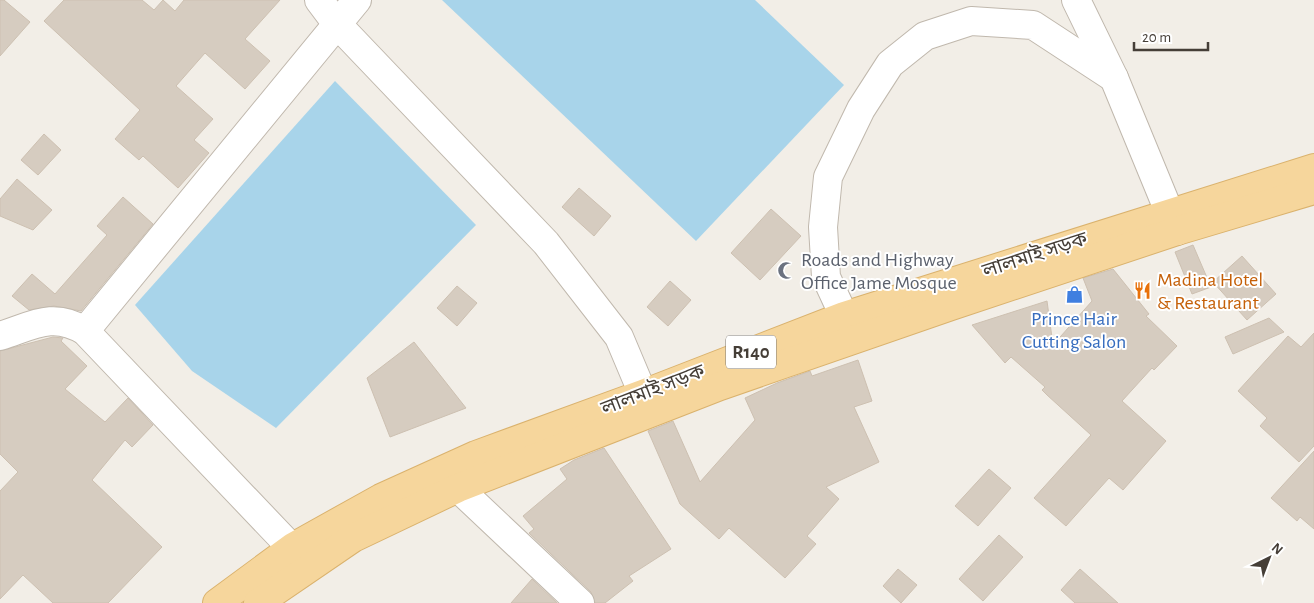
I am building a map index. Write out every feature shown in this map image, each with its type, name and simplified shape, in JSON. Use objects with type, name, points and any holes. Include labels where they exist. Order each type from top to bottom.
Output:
[{"type":"main road","name":"লালমাই সড়ক","points":[[258,603],[301,557],[353,538],[458,488],[720,386],[951,306],[1314,168]]},
{"type":"main road","name":"লালমাই সড়ক","points":[[218,603],[301,557],[381,498],[467,459],[643,394],[844,316],[1173,222],[1314,190]]},
{"type":"street","points":[[319,0],[337,24],[546,243],[619,337],[643,394]]},
{"type":"street","points":[[85,331],[357,0]]},
{"type":"street","points":[[1076,0],[1114,78],[1173,222]]},
{"type":"street","points":[[844,316],[826,277],[823,227],[828,177],[861,109],[890,64],[925,36],[971,20],[1033,25],[1114,78]]},
{"type":"street","points":[[0,336],[50,320],[71,322],[85,331],[301,557]]},
{"type":"street","points":[[458,488],[580,603]]},
{"type":"water","points":[[442,0],[755,0],[844,85],[696,241]]},
{"type":"water","points":[[335,81],[476,225],[276,428],[192,371],[135,305]]},
{"type":"building","points":[[0,0],[4,0],[30,22],[0,56]]},
{"type":"building","points":[[64,0],[142,0],[154,10],[163,0],[175,11],[184,0],[280,0],[245,39],[270,61],[245,89],[205,53],[176,86],[213,119],[194,140],[209,153],[178,188],[143,156],[139,160],[115,139],[140,110],[44,21]]},
{"type":"building","points":[[44,134],[61,150],[38,175],[21,160]]},
{"type":"building","points":[[17,179],[52,210],[33,230],[0,216],[0,199]]},
{"type":"building","points":[[579,188],[611,216],[594,236],[562,207]]},
{"type":"building","points":[[123,197],[153,224],[81,311],[54,306],[29,310],[12,296],[32,274],[55,294],[107,235],[97,226]]},
{"type":"building","points":[[771,209],[801,236],[760,280],[731,253]]},
{"type":"building","points":[[1193,245],[1211,287],[1192,294],[1175,252]]},
{"type":"building","points":[[1242,256],[1276,294],[1247,320],[1213,282]]},
{"type":"building","points":[[1113,269],[1149,314],[1146,316],[1177,346],[1154,370],[1152,368],[1122,401],[1166,441],[1123,490],[1109,478],[1066,526],[1034,498],[1091,435],[1042,390],[1045,387],[1011,357],[1005,363],[972,325],[1047,301],[1053,345],[1092,301],[1083,278]]},
{"type":"building","points":[[670,281],[691,300],[668,326],[647,307]]},
{"type":"building","points":[[457,286],[477,303],[457,326],[437,308]]},
{"type":"building","points":[[1269,318],[1284,332],[1233,354],[1225,337]]},
{"type":"building","points":[[1314,333],[1314,446],[1299,462],[1260,426],[1267,418],[1238,391],[1288,336],[1301,347]]},
{"type":"building","points":[[53,337],[63,338],[61,341],[87,366],[65,389],[105,422],[128,398],[153,425],[132,447],[125,440],[92,480],[162,547],[108,603],[53,603],[23,575],[0,599],[0,491],[18,472],[0,454],[0,351]]},
{"type":"building","points":[[414,342],[466,408],[390,437],[367,378]]},
{"type":"building","points":[[858,360],[872,401],[854,407],[879,462],[826,487],[839,499],[807,536],[816,544],[785,578],[729,528],[719,539],[680,504],[648,431],[673,421],[700,482],[755,420],[745,398],[777,383],[810,371],[812,376]]},
{"type":"building","points":[[604,448],[671,549],[629,576],[633,581],[605,603],[595,603],[591,592],[529,533],[534,529],[523,516],[567,479],[560,469],[574,460]]},
{"type":"building","points":[[1314,451],[1314,529],[1300,517],[1297,521],[1271,498]]},
{"type":"building","points":[[989,469],[1011,488],[978,526],[955,506]]},
{"type":"building","points":[[999,535],[1023,557],[983,601],[959,579]]},
{"type":"building","points":[[898,569],[917,585],[901,603],[883,586]]},
{"type":"building","points":[[1080,569],[1118,603],[1075,603],[1061,590]]},
{"type":"building","points":[[532,579],[557,603],[511,603]]},
{"type":"place","name":"Roads and Highway Office Jame Mosque","points":[[787,271]]},
{"type":"place","name":"Madina Hotel & Restaurant","points":[[1143,291]]},
{"type":"place","name":"Prince Hair Cutting Salon","points":[[1074,295]]}]
